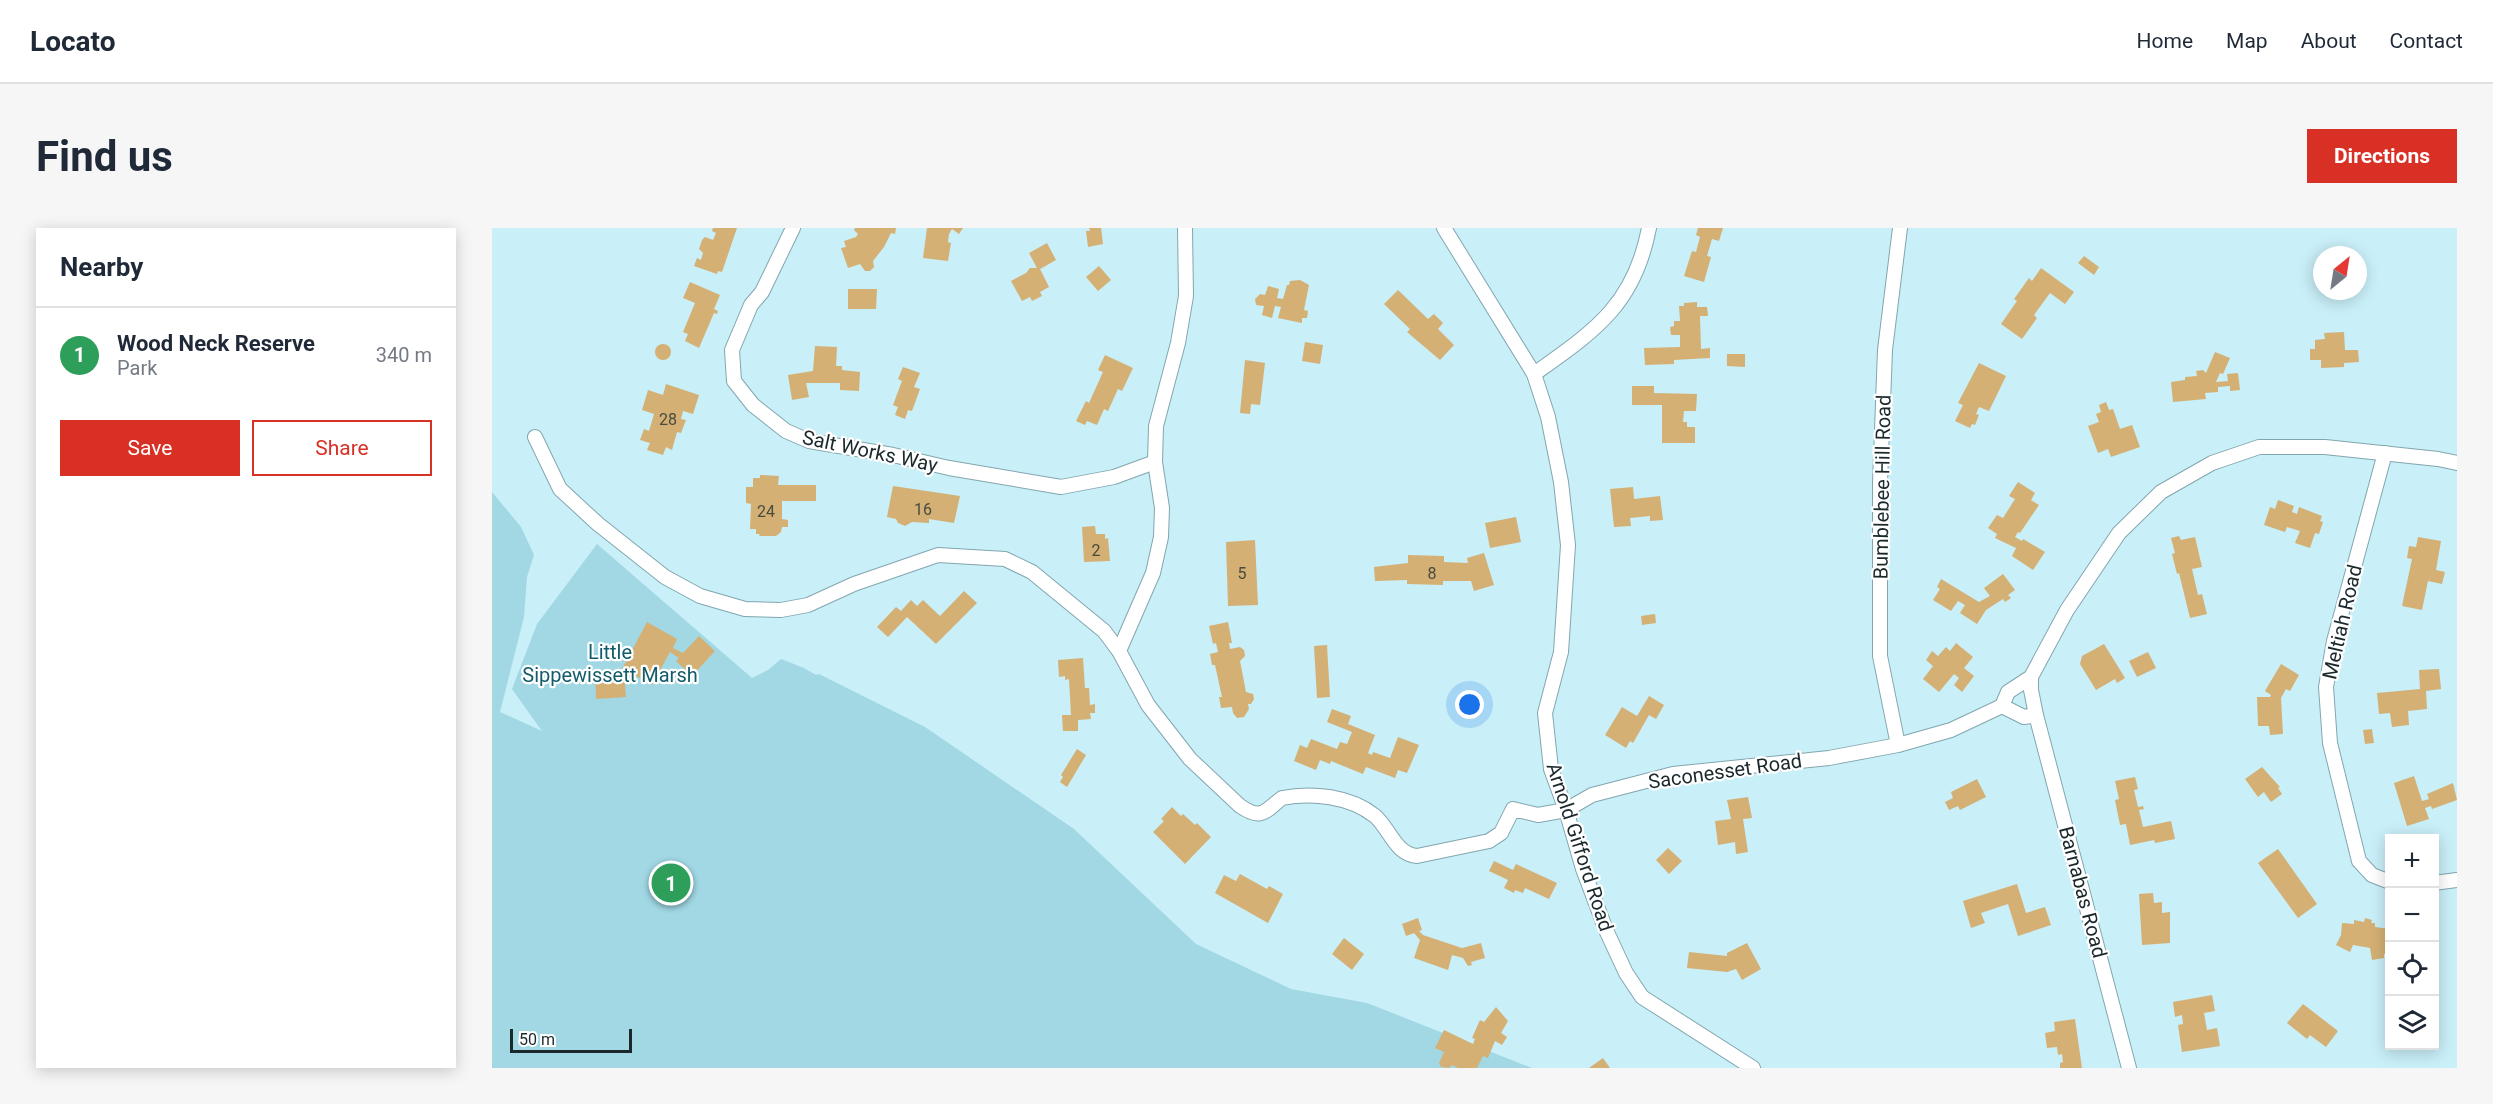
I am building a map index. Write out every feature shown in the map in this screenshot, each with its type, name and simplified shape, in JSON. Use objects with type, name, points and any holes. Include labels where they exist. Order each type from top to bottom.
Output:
[{"type":"street","name":"Salt Works Way","points":[[793,228],[762,292],[751,305],[732,350],[734,381],[753,405],[786,431],[809,441],[1061,487],[1114,477],[1155,462]]},
{"type":"street","points":[[1119,651],[1153,573],[1161,537],[1162,508],[1155,462],[1156,426],[1178,343],[1186,296],[1185,228]]},
{"type":"street","name":"Arnold Gifford Road","points":[[1444,228],[1534,374],[1548,417],[1561,482],[1568,545],[1561,652],[1545,713],[1551,769],[1566,810],[1582,869],[1626,973],[1642,997],[1753,1068]]},
{"type":"street","points":[[1534,374],[1579,341],[1615,309],[1630,286],[1649,228]]},
{"type":"street","name":"Bumblebee Hill Road","points":[[1898,745],[1880,656],[1880,483],[1885,350],[1900,228]]},
{"type":"street","name":"Saconesset Road","points":[[535,437],[560,489],[569,499],[665,577],[700,596],[745,609],[781,610],[808,605],[854,585],[938,555],[1005,559],[1032,572],[1104,631],[1119,651],[1148,705],[1190,759],[1247,811],[1260,814],[1270,810],[1282,798],[1292,796],[1342,799],[1375,816],[1406,854],[1417,856],[1489,841],[1501,833],[1513,809],[1538,814],[1566,810],[1593,795],[1673,774],[1786,763],[1898,745],[1951,730],[2002,705],[2008,692],[2031,677],[2067,610],[2119,533],[2161,492],[2212,464],[2259,447],[2325,447],[2457,463]]},
{"type":"street","name":"Meltiah Road","points":[[2385,453],[2334,641],[2326,687],[2330,743],[2359,861],[2372,875],[2385,880]]},
{"type":"street","name":"Barnabas Road","points":[[2031,677],[2036,715],[2129,1068]]},
{"type":"street","points":[[2002,705],[2024,717],[2036,715]]},
{"type":"street","points":[[2439,882],[2457,880]]},
{"type":"green space","name":"Little Sippewissett Marsh","points":[[492,492],[521,527],[534,555],[527,577],[524,617],[500,712],[542,731],[512,689],[537,624],[597,544],[752,678],[768,670],[781,659],[816,675],[819,674],[925,727],[1074,829],[1196,944],[1291,989],[1367,1003],[1532,1068],[492,1068]]},
{"type":"building","points":[[713,228],[737,228],[722,272],[718,271],[717,274],[694,266],[697,258],[701,260],[703,253],[699,249],[702,240],[705,237],[713,240],[716,233],[712,231]]},
{"type":"building","points":[[855,228],[896,228],[895,234],[891,233],[873,261],[874,267],[870,271],[865,271],[860,264],[848,268],[841,248],[846,247],[844,241],[856,237],[858,234]]},
{"type":"building","points":[[927,228],[963,228],[959,234],[952,229],[949,234],[948,242],[951,243],[948,261],[923,258]]},
{"type":"building","points":[[1089,228],[1101,228],[1103,244],[1088,247],[1086,231],[1090,231]]},
{"type":"building","points":[[1698,228],[1723,228],[1719,241],[1712,239],[1707,256],[1711,257],[1704,282],[1684,276],[1692,251],[1696,252],[1700,237],[1696,235]]},
{"type":"building","points":[[1047,243],[1056,260],[1040,269],[1049,287],[1040,292],[1042,296],[1032,301],[1030,297],[1022,301],[1011,281],[1026,273],[1030,268],[1037,268],[1029,253]]},
{"type":"building","points":[[2084,256],[2099,267],[2094,275],[2078,263]]},
{"type":"building","points":[[1099,266],[1111,280],[1098,291],[1086,277]]},
{"type":"building","points":[[2041,268],[2074,292],[2065,304],[2050,293],[2034,315],[2037,318],[2022,339],[2001,324],[2017,301],[2014,299],[2029,278],[2032,281]]},
{"type":"building","points":[[1300,280],[1309,285],[1304,310],[1308,311],[1307,318],[1302,318],[1302,323],[1278,318],[1281,307],[1275,306],[1272,318],[1262,315],[1264,306],[1256,305],[1255,299],[1260,294],[1265,295],[1268,286],[1279,289],[1277,298],[1283,299],[1290,281]]},
{"type":"building","points":[[690,282],[720,295],[714,309],[718,311],[717,314],[714,313],[699,348],[685,341],[688,334],[683,332],[695,303],[683,298]]},
{"type":"building","points":[[848,289],[877,289],[876,309],[848,309]]},
{"type":"building","points":[[1398,290],[1428,319],[1434,314],[1443,323],[1438,329],[1454,345],[1440,360],[1407,332],[1410,329],[1384,304]]},
{"type":"building","points":[[1697,302],[1697,307],[1707,307],[1708,316],[1700,316],[1701,349],[1710,348],[1710,358],[1674,360],[1674,364],[1645,365],[1644,348],[1680,347],[1680,335],[1671,335],[1670,327],[1674,326],[1674,321],[1680,321],[1679,306],[1684,306],[1684,303]]},
{"type":"building","points":[[2344,332],[2345,350],[2358,350],[2359,362],[2344,363],[2344,367],[2321,368],[2321,360],[2310,360],[2310,349],[2315,349],[2315,340],[2325,339],[2324,333]]},
{"type":"building","points":[[1305,342],[1323,345],[1320,364],[1302,361]]},
{"type":"building","points":[[663,344],[671,352],[663,360],[655,352]]},
{"type":"building","points":[[815,346],[837,347],[836,366],[842,366],[842,370],[860,372],[859,391],[840,390],[840,383],[806,383],[809,397],[792,400],[788,375],[813,371]]},
{"type":"building","points":[[2215,352],[2230,358],[2223,374],[2220,373],[2216,382],[2228,381],[2227,374],[2238,373],[2240,390],[2230,391],[2230,386],[2218,387],[2218,392],[2205,393],[2206,399],[2173,402],[2171,382],[2197,376],[2196,371],[2203,370],[2206,373]]},
{"type":"building","points":[[1727,354],[1745,354],[1745,367],[1727,366]]},
{"type":"building","points":[[1105,355],[1133,368],[1122,391],[1118,389],[1108,411],[1104,409],[1097,425],[1087,421],[1085,425],[1076,421],[1086,401],[1089,403],[1103,372],[1098,370]]},
{"type":"building","points":[[1245,360],[1265,363],[1260,405],[1251,404],[1250,414],[1240,413]]},
{"type":"building","points":[[1979,363],[2006,376],[1989,411],[1979,407],[1975,425],[1972,424],[1970,428],[1955,421],[1963,405],[1958,403]]},
{"type":"building","points":[[903,367],[920,373],[914,387],[920,389],[912,411],[908,410],[905,419],[895,415],[898,407],[893,405],[902,381],[898,379]]},
{"type":"building","points":[[666,384],[699,395],[693,414],[683,411],[681,419],[686,420],[681,433],[677,432],[672,450],[666,447],[663,455],[647,450],[650,443],[640,440],[644,429],[649,431],[654,414],[642,410],[648,390],[663,395]]},
{"type":"building","points":[[1632,386],[1654,386],[1654,393],[1697,394],[1696,411],[1684,411],[1683,422],[1687,422],[1687,427],[1695,427],[1695,443],[1662,443],[1662,405],[1632,405]]},
{"type":"building","points":[[2106,402],[2109,410],[2113,409],[2120,429],[2132,425],[2140,447],[2111,457],[2108,449],[2098,453],[2088,426],[2099,422],[2096,414],[2101,412],[2099,405]]},
{"type":"building","points":[[760,475],[779,476],[778,485],[816,485],[816,501],[782,501],[782,519],[788,520],[788,527],[782,527],[781,532],[776,536],[759,536],[760,534],[756,534],[756,529],[750,529],[751,504],[746,503],[746,487],[753,487],[753,478],[760,478]]},
{"type":"building","points":[[2018,482],[2035,493],[2031,500],[2039,505],[2015,537],[2045,552],[2033,570],[2012,556],[2016,548],[1995,538],[1997,534],[1988,528],[1997,515],[2003,518],[2015,499],[2009,496]]},
{"type":"building","points":[[893,486],[960,496],[954,523],[929,519],[929,523],[912,522],[905,526],[898,523],[896,519],[887,517]]},
{"type":"building","points":[[1633,487],[1634,499],[1660,496],[1663,520],[1650,521],[1650,516],[1630,518],[1631,526],[1614,527],[1610,489]]},
{"type":"building","points":[[2278,500],[2294,506],[2292,512],[2297,514],[2299,507],[2322,516],[2320,521],[2323,522],[2319,534],[2315,533],[2310,548],[2295,543],[2300,531],[2287,527],[2285,532],[2264,525],[2270,507],[2275,509]]},
{"type":"building","points":[[1516,517],[1521,542],[1490,548],[1485,523]]},
{"type":"building","points":[[1095,526],[1096,534],[1105,534],[1105,539],[1108,538],[1110,561],[1084,562],[1082,527]]},
{"type":"building","points":[[2179,536],[2181,540],[2195,537],[2202,567],[2192,569],[2198,595],[2202,594],[2207,614],[2190,618],[2172,554],[2175,553],[2171,538]]},
{"type":"building","points":[[2418,537],[2441,541],[2436,570],[2445,572],[2442,584],[2428,581],[2422,610],[2402,606],[2412,559],[2407,558],[2409,546],[2416,547]]},
{"type":"building","points":[[1255,540],[1258,605],[1228,606],[1226,542]]},
{"type":"building","points":[[1484,553],[1494,585],[1474,591],[1471,581],[1443,581],[1443,585],[1407,584],[1407,580],[1375,581],[1374,567],[1408,563],[1408,555],[1444,556],[1444,562],[1468,563],[1467,558]]},
{"type":"building","points":[[2003,574],[2015,590],[2008,595],[2011,598],[2005,602],[2003,599],[1986,610],[1977,624],[1960,613],[1965,605],[1958,601],[1951,611],[1933,600],[1940,589],[1937,587],[1941,579],[1979,602],[1990,596],[1984,588]]},
{"type":"building","points":[[964,591],[977,603],[936,644],[907,617],[888,637],[877,627],[896,607],[901,611],[911,600],[917,606],[923,600],[940,616]]},
{"type":"building","points":[[1655,614],[1656,623],[1642,625],[1641,616]]},
{"type":"building","points":[[647,622],[677,639],[673,648],[683,653],[699,636],[715,651],[692,676],[676,661],[679,658],[670,652],[652,685],[631,673],[625,684],[626,697],[596,699],[595,672],[624,670],[622,669]]},
{"type":"building","points":[[1228,622],[1232,643],[1229,643],[1230,649],[1240,647],[1244,650],[1245,656],[1240,661],[1246,692],[1253,694],[1254,699],[1251,704],[1248,704],[1249,709],[1244,717],[1237,718],[1232,707],[1221,708],[1219,697],[1222,697],[1215,665],[1212,665],[1210,654],[1218,652],[1216,643],[1213,644],[1209,626]]},
{"type":"building","points":[[1956,643],[1973,657],[1964,668],[1974,676],[1962,692],[1954,685],[1959,678],[1954,674],[1939,692],[1923,679],[1933,666],[1926,660],[1932,651],[1938,656],[1946,647],[1950,651]]},
{"type":"building","points":[[2104,644],[2125,678],[2117,683],[2115,679],[2096,690],[2080,664],[2082,656]]},
{"type":"building","points":[[1327,645],[1330,697],[1317,698],[1314,646]]},
{"type":"building","points":[[2148,652],[2156,668],[2137,677],[2129,661]]},
{"type":"building","points":[[1083,658],[1085,688],[1089,688],[1090,705],[1095,704],[1095,713],[1090,713],[1091,719],[1078,720],[1078,731],[1063,731],[1062,715],[1071,715],[1069,679],[1065,680],[1065,676],[1059,677],[1058,660]]},
{"type":"building","points":[[2281,664],[2299,675],[2290,691],[2286,689],[2281,698],[2283,734],[2270,735],[2269,726],[2258,726],[2257,697],[2270,697],[2271,695],[2265,691]]},
{"type":"building","points":[[2439,669],[2441,689],[2426,691],[2427,709],[2408,711],[2409,725],[2392,727],[2390,713],[2379,714],[2377,693],[2420,689],[2419,670]]},
{"type":"building","points":[[1649,696],[1664,705],[1656,719],[1649,715],[1633,743],[1630,741],[1626,748],[1605,735],[1622,707],[1637,716]]},
{"type":"building","points":[[1332,709],[1351,716],[1348,724],[1375,735],[1368,753],[1372,755],[1373,752],[1390,758],[1398,737],[1419,745],[1407,773],[1398,770],[1395,778],[1366,767],[1363,774],[1331,761],[1330,764],[1320,760],[1316,770],[1294,761],[1300,745],[1307,748],[1311,739],[1337,749],[1340,742],[1347,744],[1352,732],[1327,722]]},
{"type":"building","points":[[2372,729],[2374,743],[2365,744],[2363,730]]},
{"type":"building","points":[[1077,749],[1086,755],[1067,787],[1060,782],[1063,777],[1061,775]]},
{"type":"building","points":[[2262,767],[2280,787],[2278,788],[2282,794],[2271,802],[2264,792],[2258,797],[2245,779]]},
{"type":"building","points":[[2414,776],[2422,801],[2429,799],[2427,794],[2453,783],[2457,800],[2432,809],[2431,806],[2425,808],[2429,819],[2407,826],[2394,783]]},
{"type":"building","points":[[2135,777],[2138,789],[2134,790],[2138,807],[2143,806],[2144,809],[2139,810],[2143,827],[2171,821],[2175,839],[2130,845],[2126,824],[2120,825],[2115,800],[2119,799],[2115,781]]},
{"type":"building","points":[[1977,779],[1986,797],[1960,810],[1958,806],[1949,810],[1945,802],[1953,798],[1951,792]]},
{"type":"building","points":[[1748,797],[1752,818],[1743,819],[1748,852],[1736,854],[1735,842],[1718,845],[1715,821],[1731,819],[1727,800]]},
{"type":"building","points":[[1172,807],[1195,825],[1197,823],[1211,837],[1185,864],[1153,832],[1164,821],[1161,819]]},
{"type":"building","points":[[1668,848],[1682,861],[1669,874],[1656,860]]},
{"type":"building","points":[[2278,849],[2317,904],[2298,918],[2258,863]]},
{"type":"building","points":[[1494,861],[1513,870],[1516,864],[1557,883],[1549,899],[1525,888],[1523,893],[1515,890],[1514,893],[1504,888],[1508,880],[1489,871]]},
{"type":"building","points":[[1240,874],[1267,889],[1269,886],[1283,894],[1268,923],[1215,893],[1224,875],[1236,881]]},
{"type":"building","points":[[2017,884],[2026,913],[2045,907],[2051,925],[2018,936],[2008,904],[1981,913],[1985,923],[1971,928],[1963,901]]},
{"type":"building","points":[[2153,893],[2154,903],[2162,902],[2162,913],[2170,912],[2170,943],[2142,945],[2139,894]]},
{"type":"building","points":[[1418,918],[1422,930],[1419,931],[1423,935],[1462,948],[1481,943],[1485,958],[1471,962],[1472,965],[1468,966],[1463,958],[1452,955],[1448,970],[1414,958],[1420,940],[1414,933],[1406,936],[1402,924]]},
{"type":"building","points":[[2365,918],[2372,920],[2371,923],[2375,923],[2375,927],[2385,928],[2384,958],[2372,960],[2370,948],[2353,945],[2350,952],[2336,945],[2341,935],[2342,923],[2354,924],[2354,920],[2364,922]]},
{"type":"building","points":[[1344,938],[1364,954],[1352,970],[1332,954]]},
{"type":"building","points":[[1747,943],[1761,969],[1742,980],[1736,969],[1727,972],[1687,968],[1689,952],[1727,956],[1727,953]]},
{"type":"building","points":[[2212,995],[2215,1011],[2204,1013],[2207,1030],[2217,1028],[2220,1046],[2182,1052],[2178,1025],[2183,1024],[2182,1015],[2175,1017],[2173,1002]]},
{"type":"building","points":[[2303,1004],[2338,1031],[2326,1047],[2310,1035],[2307,1039],[2287,1023]]},
{"type":"building","points":[[1496,1007],[1508,1021],[1501,1033],[1507,1037],[1502,1045],[1495,1041],[1488,1058],[1483,1056],[1477,1068],[1458,1068],[1452,1065],[1449,1068],[1441,1067],[1439,1063],[1444,1052],[1435,1048],[1444,1030],[1473,1044],[1475,1039],[1472,1038],[1480,1020],[1484,1022]]},
{"type":"building","points":[[2075,1019],[2082,1068],[2060,1068],[2060,1063],[2063,1062],[2062,1054],[2058,1055],[2057,1047],[2047,1048],[2045,1033],[2055,1031],[2054,1022]]},
{"type":"building","points":[[1603,1058],[1610,1068],[1589,1068]]},
{"type":"place","name":"Wood Neck Reserve","points":[[671,883]]}]
